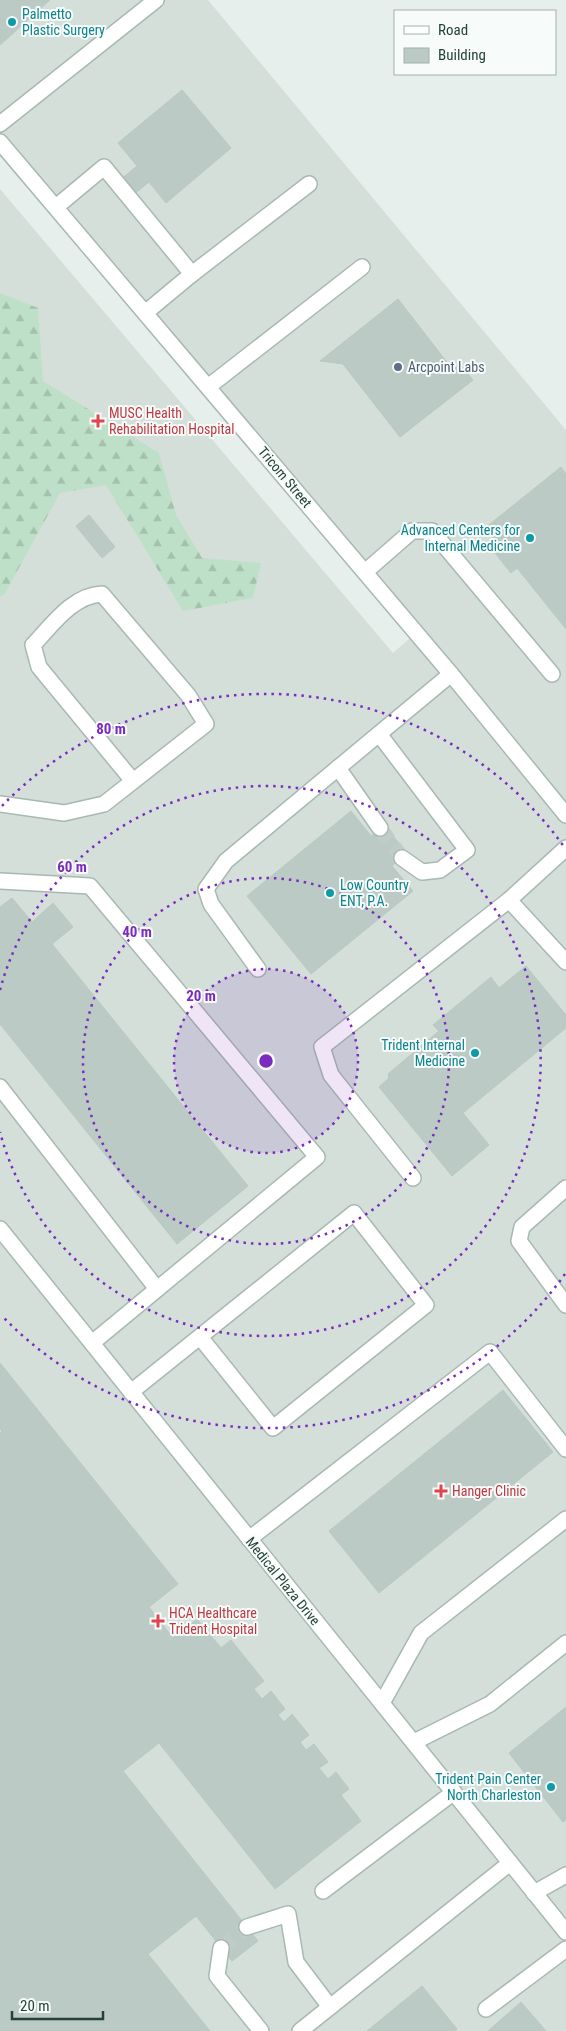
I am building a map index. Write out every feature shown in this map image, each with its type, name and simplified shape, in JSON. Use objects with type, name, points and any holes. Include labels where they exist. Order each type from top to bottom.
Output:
[{"type":"street","points":[[0,124],[156,0]]},
{"type":"street","name":"Tricom Street","points":[[0,142],[451,674],[566,816]]},
{"type":"street","points":[[56,207],[104,167],[192,274]]},
{"type":"street","points":[[145,313],[192,274],[309,184]]},
{"type":"street","points":[[208,387],[362,267]]},
{"type":"street","points":[[365,572],[412,531],[432,531],[552,674]]},
{"type":"street","points":[[0,804],[64,813],[104,804],[206,724],[188,695],[102,594],[92,594],[80,599],[33,645],[39,667],[133,780]]},
{"type":"street","points":[[258,969],[211,904],[206,889],[226,861],[451,674]]},
{"type":"street","points":[[379,734],[467,850],[440,870],[422,872],[402,858]]},
{"type":"street","points":[[338,768],[380,828]]},
{"type":"street","points":[[413,1178],[331,1075],[322,1047],[509,900],[566,848]]},
{"type":"street","points":[[0,880],[90,886],[317,1157],[92,1343]]},
{"type":"street","points":[[509,900],[566,962]]},
{"type":"street","points":[[0,1087],[157,1289]]},
{"type":"street","points":[[566,1188],[522,1227],[519,1241],[566,1305]]},
{"type":"street","points":[[131,1392],[354,1213],[426,1305],[273,1428],[200,1337]]},
{"type":"street","name":"Medical Plaza Drive","points":[[0,1229],[566,1932]]},
{"type":"street","points":[[249,1539],[490,1352],[566,1449]]},
{"type":"street","points":[[382,1702],[421,1633],[566,1519]]},
{"type":"street","points":[[414,1742],[490,1704],[566,1643]]},
{"type":"street","points":[[323,1891],[454,1792]]},
{"type":"street","points":[[300,2031],[510,1862]]},
{"type":"street","points":[[534,1893],[566,1875]]},
{"type":"street","points":[[247,1927],[288,1914],[296,1962],[330,2007]]},
{"type":"street","points":[[221,1948],[217,1976],[261,2031]]},
{"type":"street","points":[[486,2009],[566,1949]]},
{"type":"shaded area","points":[[0,0],[208,0],[566,430],[566,2031],[0,2031],[0,189],[393,653],[416,633],[0,142]]},
{"type":"green space","points":[[0,293],[38,308],[43,381],[159,453],[176,515],[202,558],[261,563],[253,598],[183,611],[106,485],[60,493],[4,595],[0,596]]},
{"type":"building","name":"Palmetto Plastic Surgery","points":[[0,0],[50,0],[0,45]]},
{"type":"building","points":[[182,90],[231,148],[166,203],[149,182],[133,195],[120,180],[137,166],[118,143]]},
{"type":"building","name":"Arcpoint Labs","points":[[398,299],[453,370],[460,364],[473,380],[400,437],[343,364],[320,361]]},
{"type":"building","name":"Advanced Centers for Internal Medicine","points":[[561,467],[566,474],[566,629],[517,568],[511,573],[495,553],[501,549],[485,528]]},
{"type":"building","points":[[89,515],[115,547],[102,558],[76,526]]},
{"type":"building","name":"Low Country ENT, P.A.","points":[[351,811],[371,836],[384,825],[407,853],[392,866],[413,891],[311,974],[247,896]]},
{"type":"building","points":[[12,898],[32,922],[53,903],[73,927],[52,944],[248,1186],[177,1244],[0,1024],[0,907]]},
{"type":"building","name":"Trident Internal Medicine","points":[[526,966],[566,1015],[566,1028],[463,1113],[489,1145],[452,1176],[379,1087],[389,1078],[388,1074],[439,1031],[433,1025],[491,977],[499,988]]},
{"type":"building","points":[[0,1363],[178,1584],[149,1607],[173,1638],[197,1619],[221,1648],[231,1640],[264,1681],[254,1689],[262,1699],[271,1691],[285,1709],[278,1715],[284,1722],[292,1714],[309,1735],[300,1742],[306,1750],[314,1744],[328,1762],[319,1768],[328,1779],[336,1772],[349,1789],[341,1795],[361,1821],[275,1889],[159,1743],[123,1771],[258,1941],[232,1961],[196,1916],[148,1954],[210,2031],[0,2031],[0,1433],[2,1431],[0,1429]]},
{"type":"building","name":"Hanger Clinic","points":[[503,1390],[553,1452],[379,1593],[329,1531]]},
{"type":"building","name":"Trident Pain Center North Charleston","points":[[566,1707],[566,1820],[563,1822],[509,1753]]},
{"type":"building","points":[[422,1986],[457,2029],[455,2031],[367,2031]]},
{"type":"building","points":[[521,2002],[546,2031],[488,2031]]},
{"type":"tunnel","points":[[380,828],[402,858]]},
{"type":"tunnel","points":[[221,1948],[247,1927]]},
{"type":"place","name":"Palmetto Plastic Surgery","points":[[12,22]]},
{"type":"place","name":"Arcpoint Labs","points":[[398,367]]},
{"type":"place","name":"MUSC Health Rehabilitation Hospital","points":[[98,421]]},
{"type":"place","name":"Advanced Centers for Internal Medicine","points":[[530,538]]},
{"type":"place","name":"Low Country ENT, P.A.","points":[[330,893]]},
{"type":"place","name":"Trident Internal Medicine","points":[[475,1053]]},
{"type":"place","name":"Hanger Clinic","points":[[441,1491]]},
{"type":"place","name":"HCA Healthcare Trident Hospital","points":[[158,1621]]},
{"type":"place","name":"Trident Pain Center North Charleston","points":[[551,1787]]}]
